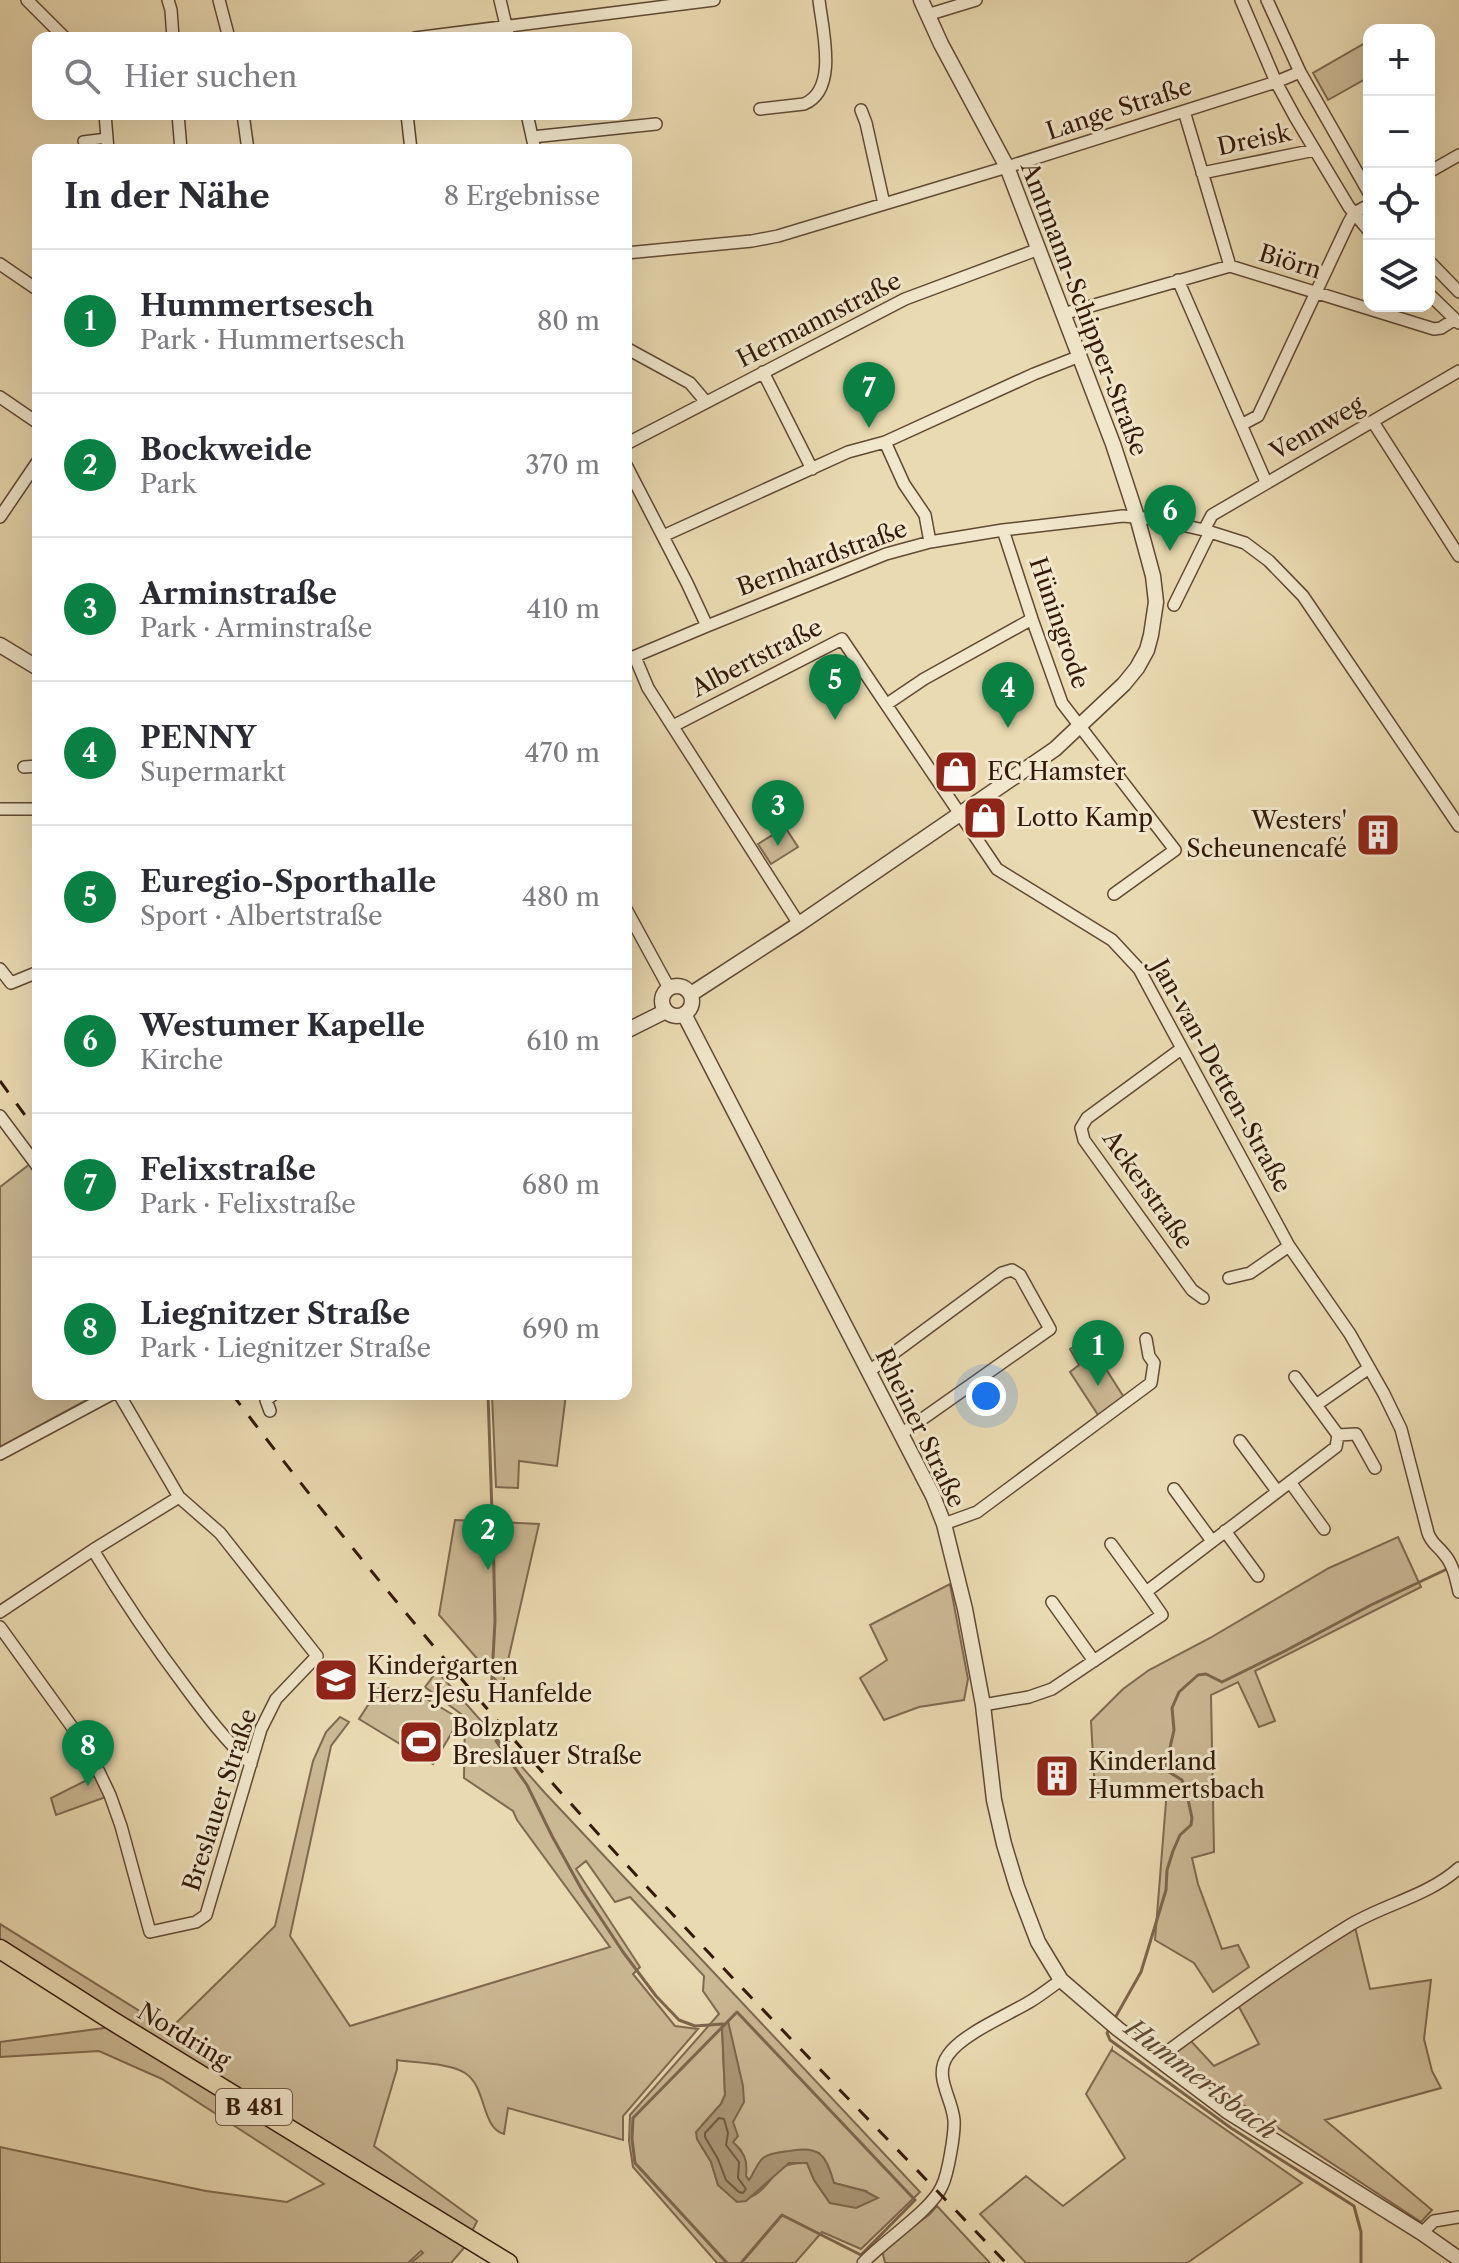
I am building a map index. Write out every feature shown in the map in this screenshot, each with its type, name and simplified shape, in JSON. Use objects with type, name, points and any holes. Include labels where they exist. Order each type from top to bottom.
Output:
[{"type":"main road","name":"Nordring","points":[[0,1949],[508,2263]]},
{"type":"street","points":[[27,0],[59,32]]},
{"type":"street","points":[[168,0],[173,32]]},
{"type":"street","points":[[219,0],[227,32]]},
{"type":"street","points":[[500,0],[507,32],[714,0]]},
{"type":"street","points":[[760,109],[804,104],[819,94],[827,62],[819,0]]},
{"type":"street","name":"Amtmann-Schipper-Straße","points":[[691,994],[1055,749],[1124,684],[1147,650],[1151,635],[1156,602],[1153,576],[1137,517],[1080,356],[1007,167],[921,0]]},
{"type":"street","points":[[927,15],[976,0]]},
{"type":"street","points":[[1241,0],[1276,82],[1363,224]]},
{"type":"street","points":[[1267,0],[1300,72],[1363,182]]},
{"type":"street","name":"Lange Straße","points":[[632,252],[778,236],[1007,167],[1300,72]]},
{"type":"street","points":[[861,110],[884,204]]},
{"type":"street","name":"Dreisk","points":[[1184,111],[1230,266]]},
{"type":"street","points":[[83,141],[108,144],[106,120]]},
{"type":"street","points":[[178,120],[180,144]]},
{"type":"street","points":[[244,120],[247,144]]},
{"type":"street","points":[[408,120],[410,144]]},
{"type":"street","points":[[528,120],[534,144]]},
{"type":"street","points":[[532,137],[656,124]]},
{"type":"street","name":"Dreisk","points":[[1202,173],[1315,150]]},
{"type":"street","points":[[1435,169],[1459,155]]},
{"type":"street","points":[[1241,425],[1258,416],[1354,213],[1363,208]]},
{"type":"street","name":"Hermannstraße","points":[[632,441],[905,299],[1039,249]]},
{"type":"street","points":[[0,264],[32,286]]},
{"type":"street","name":"Biörn","points":[[1063,314],[1230,266],[1434,329],[1457,321]]},
{"type":"street","points":[[1435,267],[1459,292]]},
{"type":"street","points":[[1178,280],[1266,482]]},
{"type":"street","points":[[1435,300],[1457,321]]},
{"type":"street","points":[[632,351],[690,383],[706,402]]},
{"type":"street","points":[[663,536],[848,452],[885,442],[1080,356]]},
{"type":"street","name":"Vennweg","points":[[1174,605],[1212,515],[1459,371]]},
{"type":"street","points":[[763,372],[812,469]]},
{"type":"street","points":[[0,397],[32,419]]},
{"type":"street","points":[[1373,422],[1459,556]]},
{"type":"street","points":[[885,442],[904,484],[925,515],[930,542]]},
{"type":"street","points":[[0,517],[32,470]]},
{"type":"street","points":[[632,477],[707,626]]},
{"type":"street","name":"Bernhardstraße","points":[[632,657],[886,554],[930,542],[1123,516],[1207,531],[1245,543],[1269,561],[1303,596],[1455,811],[1459,826]]},
{"type":"street","name":"Hüningrode","points":[[1003,530],[1062,703],[1175,850],[1114,894]]},
{"type":"street","points":[[887,704],[924,679],[1032,619]]},
{"type":"street","name":"Albertstraße","points":[[673,726],[842,639],[962,814]]},
{"type":"street","points":[[0,645],[32,664]]},
{"type":"street","points":[[632,661],[799,924]]},
{"type":"street","points":[[24,767],[32,766]]},
{"type":"street","points":[[0,809],[32,809]]},
{"type":"street","name":"Jan-van-Detten-Straße","points":[[962,814],[997,869],[1112,940],[1132,960],[1151,988],[1289,1246],[1350,1334],[1401,1429],[1431,1541],[1445,1554],[1459,1592]]},
{"type":"street","points":[[632,920],[669,988]]},
{"type":"street","points":[[0,969],[11,983],[32,974]]},
{"type":"street","points":[[681,986],[691,994],[691,1006],[684,1014],[674,1015],[666,1011],[662,999],[669,988],[681,986]]},
{"type":"street","points":[[632,1028],[666,1011]]},
{"type":"street","name":"Rheiner Straße","points":[[684,1014],[933,1496],[944,1524],[965,1609],[983,1705],[994,1800],[1004,1844],[1038,1942],[1061,1980],[1112,2024],[1227,2111],[1459,2259]]},
{"type":"street","name":"Ackerstraße","points":[[1181,1049],[1087,1118],[1081,1128],[1084,1140],[1108,1174],[1192,1290],[1203,1298]]},
{"type":"street","points":[[0,1116],[32,1158]]},
{"type":"street","points":[[0,1138],[14,1133]]},
{"type":"street","points":[[1229,1278],[1250,1273],[1289,1246]]},
{"type":"street","points":[[868,1372],[1002,1273],[1012,1270],[1020,1275],[1050,1329],[901,1434]]},
{"type":"street","points":[[944,1524],[977,1512],[1151,1383],[1154,1363],[1149,1356],[1146,1339]]},
{"type":"street","points":[[1316,1405],[1369,1368]]},
{"type":"street","points":[[1146,1592],[1336,1447],[1338,1435],[1295,1377]]},
{"type":"street","points":[[0,1454],[101,1400]]},
{"type":"street","points":[[0,1612],[179,1497],[122,1400]]},
{"type":"street","points":[[266,1400],[270,1411]]},
{"type":"street","points":[[1338,1435],[1356,1434],[1375,1468]]},
{"type":"street","points":[[1240,1441],[1277,1491]]},
{"type":"street","points":[[1290,1482],[1324,1529]]},
{"type":"street","points":[[1174,1489],[1212,1541]]},
{"type":"street","name":"Breslauer Straße","points":[[0,1627],[88,1749],[121,1826],[150,1932],[196,1922],[206,1915],[261,1729],[276,1699],[317,1656],[220,1533],[179,1497]]},
{"type":"street","points":[[1225,1531],[1258,1576]]},
{"type":"street","points":[[983,1705],[1029,1697],[1052,1689],[1162,1615],[1111,1544]]},
{"type":"street","points":[[93,1550],[162,1656],[226,1741],[251,1764]]},
{"type":"street","points":[[1052,1602],[1094,1661]]},
{"type":"street","points":[[1157,2059],[1248,1993],[1352,1924],[1437,1884],[1459,1868]]},
{"type":"street","points":[[863,2263],[943,2186],[954,2132],[953,2114],[942,2077],[942,2067],[949,2054],[967,2038],[1035,1999],[1061,1980]]},
{"type":"street","points":[[1422,2233],[1434,2221],[1459,2217]]},
{"type":"shaded area","points":[[1363,44],[1363,80],[1328,100],[1313,73]]},
{"type":"shaded area","points":[[785,827],[798,847],[771,864],[758,844]]},
{"type":"shaded area","points":[[30,1164],[32,1167],[32,1400],[87,1400],[0,1447],[0,1187]]},
{"type":"shaded area","points":[[1087,1339],[1125,1399],[1100,1418],[1070,1372],[1079,1365],[1070,1349]]},
{"type":"shaded area","points":[[492,1400],[565,1400],[557,1466],[519,1461],[518,1488],[496,1487]]},
{"type":"shaded area","points":[[455,1520],[539,1524],[502,1687],[439,1615]]},
{"type":"shaded area","points":[[1398,1537],[1421,1587],[1255,1671],[1275,1721],[1259,1727],[1238,1682],[1211,1695],[1214,1852],[1192,1858],[1198,1884],[1222,1949],[1238,1945],[1249,1967],[1213,1992],[1194,1963],[1155,1940],[1167,1789],[1095,1793],[1091,1721],[1123,1689],[1149,1670],[1329,1568]]},
{"type":"shaded area","points":[[950,1584],[968,1679],[964,1700],[919,1707],[884,1720],[860,1678],[887,1660],[870,1625]]},
{"type":"shaded area","points":[[437,1671],[545,1793],[920,2192],[861,2249],[822,2232],[795,2263],[717,2263],[633,2167],[629,2141],[630,2115],[719,2014],[703,1991],[704,1976],[630,1897],[615,1902],[586,1861],[576,1869],[640,1967],[633,1974],[675,2026],[698,2029],[623,2116],[623,2140],[508,2108],[504,2134],[491,2124],[477,2088],[465,2073],[442,2065],[397,2060],[374,2146],[477,2221],[464,2248],[451,2263],[411,2263],[423,2253],[421,2251],[408,2263],[0,2263],[0,2147],[206,2191],[287,2202],[324,2184],[162,2079],[99,2051],[0,2057],[0,2042],[104,2028],[114,2014],[0,1940],[0,1924],[151,2018],[172,2027],[275,1926],[313,1761],[326,1732],[340,1717],[349,1722],[331,1746],[290,1936],[350,2026],[610,1947],[513,1811],[464,1778],[465,1717],[425,1687]],"holes":[[[728,2023],[731,2040],[732,2142],[741,2150],[746,2176],[750,2181],[754,2172],[819,2153],[834,2183],[865,2191],[830,2203],[814,2180],[807,2163],[781,2168],[763,2189],[737,2201],[718,2185],[711,2162],[697,2139],[702,2125],[725,2095],[722,2027]]]},
{"type":"shaded area","name":"Bolzplatz Breslauer Straße","points":[[379,1688],[410,1689],[460,1719],[433,1764],[359,1719]]},
{"type":"shaded area","points":[[97,1775],[106,1797],[56,1815],[51,1798]]},
{"type":"shaded area","points":[[1355,1927],[1370,1989],[1431,1980],[1424,2039],[1432,2071],[1441,2088],[1325,2120],[1432,2210],[1421,2222],[1170,2057],[1191,2041],[1214,2066],[1259,2044],[1238,2005]]},
{"type":"shaded area","points":[[1112,2049],[1302,2183],[1187,2263],[1026,2263],[980,2214],[1026,2176],[1063,2206],[1125,2158],[1086,2094]]},
{"type":"shaded area","points":[[937,2206],[990,2263],[885,2263],[882,2250]]},
{"type":"water","points":[[728,2021],[744,2102],[733,2122],[738,2136],[733,2142],[744,2157],[749,2180],[766,2156],[808,2150],[815,2151],[824,2159],[834,2183],[865,2191],[878,2198],[856,2208],[830,2203],[814,2180],[807,2163],[789,2163],[746,2201],[737,2202],[718,2185],[696,2132],[721,2104],[725,2095],[722,2027]]},
{"type":"waterway","points":[[488,1400],[492,1513]]},
{"type":"waterway","points":[[491,1695],[495,1621],[493,1527]]},
{"type":"waterway","name":"Hummertsbach","points":[[1115,2018],[1141,1972],[1166,1890],[1167,1870],[1173,1851],[1180,1835],[1191,1825],[1182,1780],[1169,1772],[1166,1765],[1174,1730],[1172,1708],[1179,1692],[1198,1675],[1206,1674],[1222,1682],[1447,1569]]},
{"type":"waterway","points":[[496,1741],[527,1785],[582,1890],[656,1996],[679,2020],[695,2026],[723,2024]]},
{"type":"waterway","points":[[727,2263],[635,2163],[632,2139],[633,2118],[737,2012],[915,2200],[861,2255],[782,2215],[741,2263]]},
{"type":"waterway","name":"Hummertsbach","points":[[1110,2028],[1107,2033],[1110,2040],[1231,2128],[1354,2206],[1361,2232],[1361,2263]]},
{"type":"railway","points":[[0,1081],[32,1125]]},
{"type":"railway","points":[[237,1400],[381,1583],[538,1767],[711,1955],[1006,2263]]},
{"type":"place","name":"Felixstraße","points":[[869,428]]},
{"type":"place","name":"Westumer Kapelle","points":[[1170,551]]},
{"type":"place","name":"Euregio-Sporthalle","points":[[835,720]]},
{"type":"place","name":"PENNY","points":[[1008,728]]},
{"type":"place","name":"EC Hamster","points":[[956,772]]},
{"type":"place","name":"Lotto Kamp","points":[[985,818]]},
{"type":"place","name":"Westers' Scheunencafé","points":[[1378,835]]},
{"type":"place","name":"Arminstraße","points":[[778,846]]},
{"type":"place","name":"Hummertsesch","points":[[1098,1386]]},
{"type":"place","name":"Bockweide","points":[[488,1570]]},
{"type":"place","name":"Kindergarten Herz-Jesu Hanfelde","points":[[336,1680]]},
{"type":"place","name":"Bolzplatz Breslauer Straße","points":[[421,1742]]},
{"type":"place","name":"Kinderland Hummertsbach","points":[[1057,1776]]},
{"type":"place","name":"Liegnitzer Straße","points":[[88,1786]]}]
